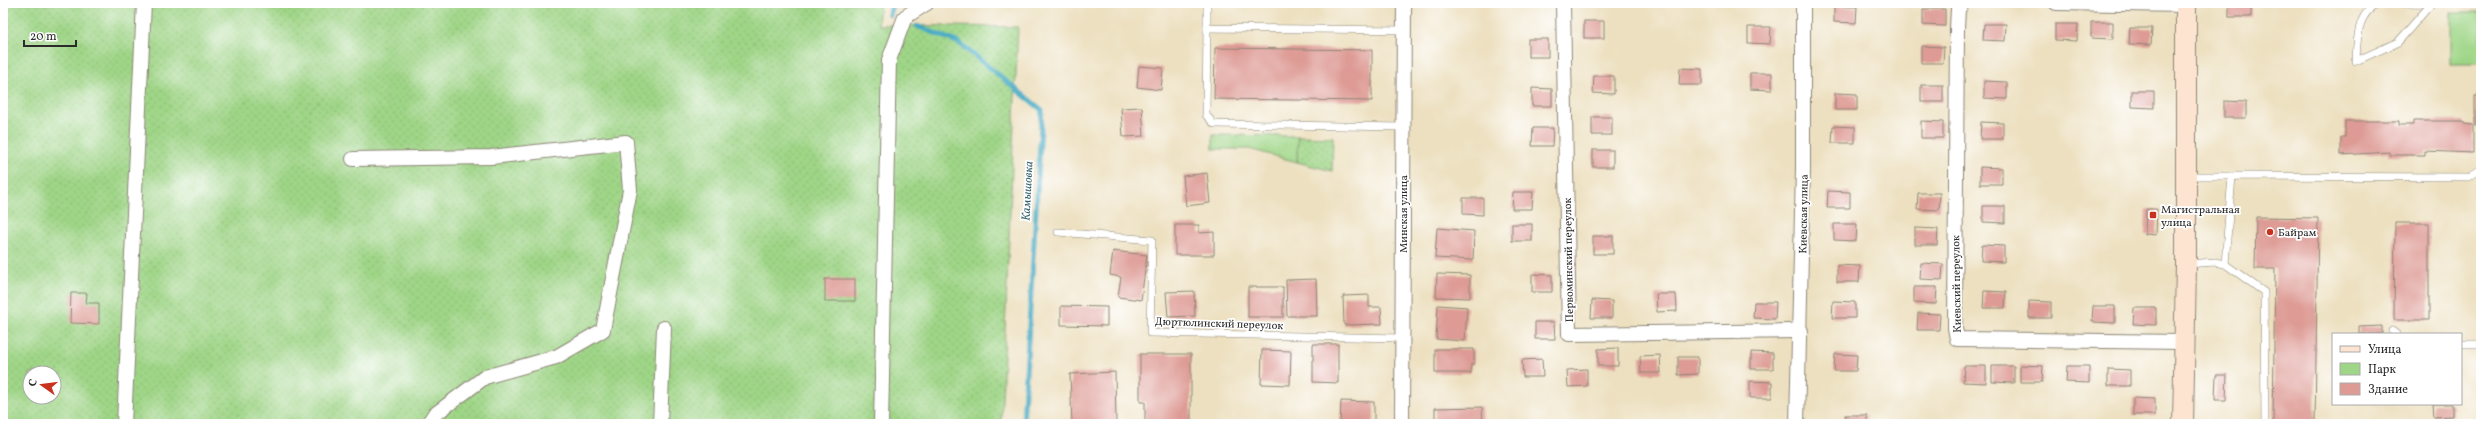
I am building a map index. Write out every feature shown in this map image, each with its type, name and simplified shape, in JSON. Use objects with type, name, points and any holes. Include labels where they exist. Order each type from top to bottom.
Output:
[{"type":"street","points":[[124,424],[144,3]]},
{"type":"street","points":[[881,424],[889,60],[905,17],[927,3]]},
{"type":"street","name":"Минская улица","points":[[1402,424],[1404,3]]},
{"type":"street","name":"Первоминский переулок","points":[[1563,3],[1569,334],[1801,331]]},
{"type":"street","name":"Киевская улица","points":[[1797,424],[1801,331],[1803,3]]},
{"type":"street","name":"Киевский переулок","points":[[1963,3],[1958,9],[1957,28],[1955,328],[1957,339],[2184,342]]},
{"type":"street","points":[[2056,3],[2186,4],[2186,264],[2183,424]]},
{"type":"street","points":[[353,159],[491,157],[626,142],[630,190],[603,330],[556,357],[486,377],[434,415],[428,424]]},
{"type":"street","points":[[660,424],[664,328]]},
{"type":"lane","points":[[1207,3],[1206,115],[1214,124],[1403,127]]},
{"type":"lane","points":[[2424,3],[2377,5],[2365,14],[2358,32],[2356,61],[2398,42],[2432,3]]},
{"type":"lane","points":[[1207,28],[1404,30]]},
{"type":"lane","points":[[2186,176],[2469,178],[2481,169]]},
{"type":"lane","points":[[2225,264],[2232,176]]},
{"type":"lane","name":"Дюртюлинский переулок","points":[[1058,232],[1152,240],[1150,333],[1402,338]]},
{"type":"lane","points":[[2186,264],[2216,262],[2225,264],[2264,292],[2265,424]]},
{"type":"lane","points":[[2462,344],[2481,344]]},
{"type":"green space","points":[[3,3],[880,3],[878,25],[1018,27],[1001,424],[3,424]]},
{"type":"green space","points":[[2451,12],[2481,12],[2481,64],[2451,64]]},
{"type":"green space","points":[[1213,135],[1298,136],[1297,162],[1249,149],[1213,149]]},
{"type":"green space","points":[[1298,136],[1333,137],[1332,171],[1297,162]]},
{"type":"building","points":[[2229,3],[2251,3],[2251,17],[2229,17]]},
{"type":"building","points":[[1834,6],[1857,7],[1856,23],[1834,22]]},
{"type":"building","points":[[1923,9],[1945,9],[1945,26],[1923,25]]},
{"type":"building","points":[[1584,21],[1604,21],[1604,38],[1584,38]]},
{"type":"building","points":[[2091,22],[2113,22],[2113,39],[2091,38]]},
{"type":"building","points":[[1984,24],[2006,24],[2005,41],[1983,40]]},
{"type":"building","points":[[2055,24],[2078,24],[2077,41],[2055,40]]},
{"type":"building","points":[[1748,27],[1771,27],[1770,44],[1748,43]]},
{"type":"building","points":[[2130,28],[2152,28],[2151,45],[2129,44]]},
{"type":"building","points":[[1528,39],[1548,39],[1548,57],[1528,57]]},
{"type":"building","points":[[1921,46],[1944,47],[1943,63],[1921,63]]},
{"type":"building","points":[[1215,48],[1372,50],[1372,101],[1214,99]]},
{"type":"building","points":[[1139,66],[1163,68],[1161,90],[1137,87]]},
{"type":"building","points":[[1680,68],[1702,69],[1702,85],[1679,85]]},
{"type":"building","points":[[1750,73],[1772,73],[1772,90],[1750,89]]},
{"type":"building","points":[[1594,76],[1614,76],[1614,94],[1593,93]]},
{"type":"building","points":[[1984,81],[2007,82],[2007,99],[1984,98]]},
{"type":"building","points":[[1921,85],[1943,85],[1943,102],[1921,102]]},
{"type":"building","points":[[1532,88],[1552,89],[1552,106],[1532,106]]},
{"type":"building","points":[[2132,91],[2154,91],[2154,108],[2132,107]]},
{"type":"building","points":[[1835,93],[1857,94],[1857,110],[1835,110]]},
{"type":"building","points":[[2475,96],[2481,96],[2481,126],[2475,126]]},
{"type":"building","points":[[2224,101],[2246,102],[2246,118],[2224,118]]},
{"type":"building","points":[[1142,107],[1144,136],[1123,137],[1121,108]]},
{"type":"building","points":[[1592,117],[1612,117],[1612,135],[1592,135]]},
{"type":"building","points":[[1921,121],[1943,122],[1943,138],[1921,138]]},
{"type":"building","points":[[2345,121],[2399,121],[2399,125],[2413,125],[2413,121],[2464,121],[2464,124],[2473,125],[2473,153],[2425,151],[2425,155],[2389,155],[2389,152],[2341,155],[2341,137],[2345,137]]},
{"type":"building","points":[[1981,122],[2003,123],[2003,139],[1980,139]]},
{"type":"building","points":[[1833,126],[1855,127],[1855,143],[1832,143]]},
{"type":"building","points":[[1533,128],[1553,128],[1552,146],[1532,146]]},
{"type":"building","points":[[1593,150],[1613,150],[1613,167],[1593,167]]},
{"type":"building","points":[[1980,167],[2002,168],[2002,184],[1980,184]]},
{"type":"building","points":[[1207,173],[1210,203],[1186,206],[1183,176]]},
{"type":"building","points":[[1828,191],[1850,192],[1850,208],[1827,208]]},
{"type":"building","points":[[1513,192],[1533,192],[1532,209],[1512,209]]},
{"type":"building","points":[[1918,193],[1940,193],[1939,210],[1917,209]]},
{"type":"building","points":[[1463,198],[1483,198],[1483,215],[1463,214]]},
{"type":"building","points":[[1983,206],[2005,206],[2005,223],[1983,222]]},
{"type":"building","points":[[2146,209],[2157,209],[2156,235],[2145,234]]},
{"type":"building","points":[[2256,217],[2318,218],[2315,424],[2273,424],[2275,269],[2255,269]]},
{"type":"building","points":[[2395,223],[2429,223],[2429,320],[2394,320]]},
{"type":"building","points":[[1512,224],[1532,224],[1532,241],[1512,241]]},
{"type":"building","points":[[1834,224],[1857,224],[1856,241],[1834,240]]},
{"type":"building","points":[[1175,225],[1199,225],[1199,233],[1214,232],[1214,255],[1175,255]]},
{"type":"building","points":[[1437,228],[1474,231],[1473,260],[1435,258]]},
{"type":"building","points":[[1915,228],[1938,229],[1937,245],[1915,245]]},
{"type":"building","points":[[1593,236],[1613,236],[1613,254],[1593,254]]},
{"type":"building","points":[[1982,245],[2004,246],[2004,262],[1981,261]]},
{"type":"building","points":[[1113,251],[1147,255],[1141,300],[1118,297],[1121,277],[1110,275]]},
{"type":"building","points":[[1921,263],[1943,264],[1942,280],[1920,279]]},
{"type":"building","points":[[1837,265],[1860,266],[1859,282],[1837,282]]},
{"type":"building","points":[[1437,274],[1470,275],[1470,298],[1436,297]]},
{"type":"building","points":[[1532,274],[1552,275],[1552,292],[1532,292]]},
{"type":"building","points":[[825,279],[855,279],[855,301],[825,301]]},
{"type":"building","points":[[1316,279],[1317,316],[1287,316],[1286,280]]},
{"type":"building","points":[[1248,287],[1283,287],[1283,317],[1248,317]]},
{"type":"building","points":[[1914,287],[1937,287],[1936,304],[1914,303]]},
{"type":"building","points":[[1194,291],[1195,316],[1168,317],[1166,292]]},
{"type":"building","points":[[1984,291],[2006,292],[2005,308],[1983,308]]},
{"type":"building","points":[[71,293],[87,293],[86,303],[99,303],[99,324],[70,323]]},
{"type":"building","points":[[1656,294],[1676,294],[1677,311],[1657,312]]},
{"type":"building","points":[[1369,295],[1369,307],[1381,307],[1382,324],[1344,325],[1343,296]]},
{"type":"building","points":[[1592,300],[1612,301],[1612,318],[1591,318]]},
{"type":"building","points":[[1833,301],[1855,302],[1855,318],[1832,318]]},
{"type":"building","points":[[2029,301],[2051,302],[2051,318],[2029,318]]},
{"type":"building","points":[[1754,302],[1776,302],[1775,319],[1753,318]]},
{"type":"building","points":[[1438,305],[1467,307],[1465,341],[1436,339]]},
{"type":"building","points":[[1061,306],[1107,307],[1107,326],[1061,325]]},
{"type":"building","points":[[2093,306],[2115,306],[2115,323],[2092,322]]},
{"type":"building","points":[[2134,308],[2156,308],[2156,325],[2133,324]]},
{"type":"building","points":[[1918,313],[1940,314],[1939,330],[1917,330]]},
{"type":"building","points":[[1535,322],[1554,322],[1555,339],[1535,339]]},
{"type":"building","points":[[2382,326],[2382,333],[2359,333],[2359,327]]},
{"type":"building","points":[[1313,344],[1338,344],[1338,383],[1313,382]]},
{"type":"building","points":[[1618,348],[1618,366],[1598,366],[1598,349]]},
{"type":"building","points":[[1435,349],[1474,349],[1474,364],[1471,364],[1471,373],[1435,373]]},
{"type":"building","points":[[1262,350],[1291,351],[1290,385],[1261,384]]},
{"type":"building","points":[[1751,352],[1773,353],[1773,369],[1751,369]]},
{"type":"building","points":[[1140,354],[1191,354],[1191,424],[1145,424],[1145,402],[1140,402]]},
{"type":"building","points":[[1835,354],[1857,355],[1856,371],[1834,371]]},
{"type":"building","points":[[1660,355],[1661,373],[1641,373],[1640,356]]},
{"type":"building","points":[[1678,357],[1698,357],[1698,374],[1678,375]]},
{"type":"building","points":[[1542,359],[1543,377],[1523,377],[1522,360]]},
{"type":"building","points":[[2020,365],[2043,366],[2042,382],[2020,382]]},
{"type":"building","points":[[1964,366],[1986,366],[1986,383],[1963,382]]},
{"type":"building","points":[[1992,366],[2014,366],[2014,383],[1992,382]]},
{"type":"building","points":[[2067,366],[2089,366],[2089,383],[2066,382]]},
{"type":"building","points":[[1587,369],[1587,386],[1568,387],[1567,370]]},
{"type":"building","points":[[2108,369],[2130,370],[2130,386],[2108,386]]},
{"type":"building","points":[[1115,372],[1116,424],[1072,424],[1070,374]]},
{"type":"building","points":[[2216,375],[2227,375],[2226,400],[2215,400]]},
{"type":"building","points":[[1750,381],[1772,382],[1772,398],[1750,398]]},
{"type":"building","points":[[2133,398],[2155,399],[2155,415],[2133,415]]},
{"type":"building","points":[[1341,401],[1374,402],[1374,424],[1340,424]]},
{"type":"building","points":[[2433,405],[2452,405],[2452,416],[2434,417]]},
{"type":"building","points":[[1482,407],[1483,424],[1435,424],[1435,408]]},
{"type":"building","points":[[1845,415],[1867,415],[1867,424],[1845,424]]},
{"type":"waterway","name":"Камышовка","points":[[890,15],[892,3]]},
{"type":"waterway","name":"Камышовка","points":[[917,26],[959,43],[1042,110],[1023,424]]},
{"type":"place","name":"Магистральная улица","points":[[2153,215]]},
{"type":"place","name":"Байрам","points":[[2270,232]]}]
